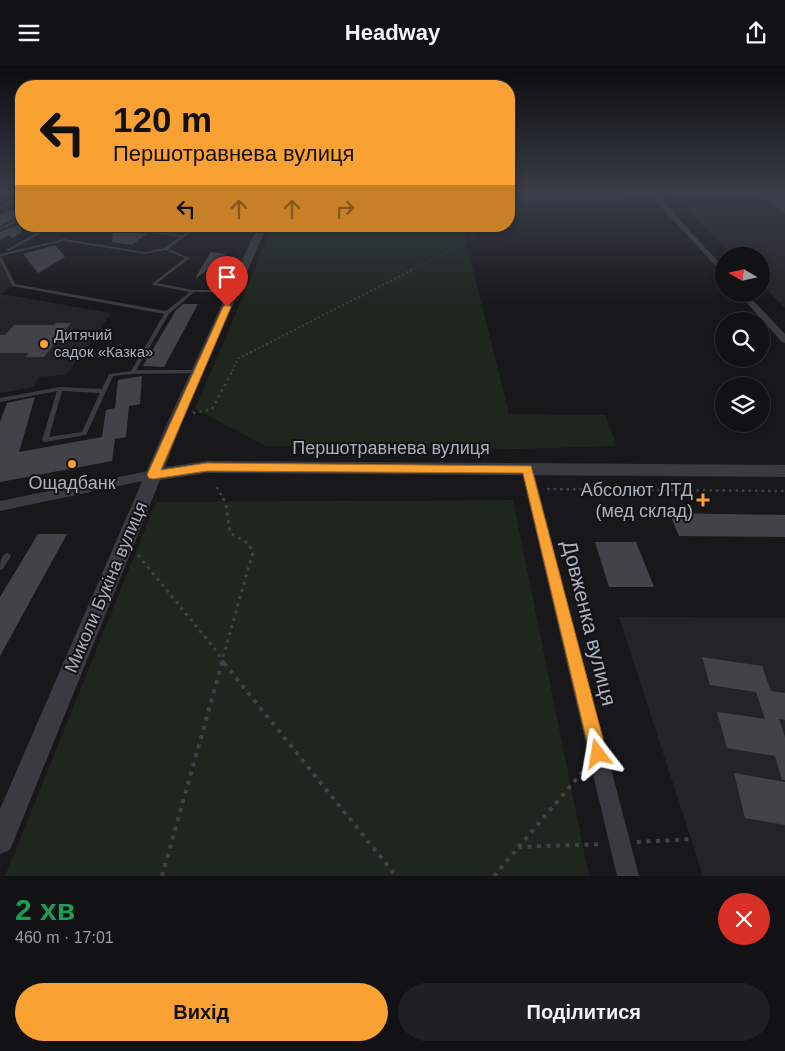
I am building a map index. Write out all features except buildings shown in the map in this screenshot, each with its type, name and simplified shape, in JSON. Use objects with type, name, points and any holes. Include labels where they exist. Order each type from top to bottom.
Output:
[{"type":"street","points":[[685,230],[715,263]]},
{"type":"street","name":"Миколи Букіна вулиця","points":[[0,840],[177,417],[260,232]]},
{"type":"street","points":[[751,303],[785,340]]},
{"type":"street","name":"Першотравнева вулиця","points":[[0,506],[153,475],[207,467],[785,471]]},
{"type":"street","name":"Довженка вулиця","points":[[527,469],[628,876]]},
{"type":"lane","points":[[0,255],[41,232]]},
{"type":"lane","points":[[154,232],[184,236]]},
{"type":"lane","points":[[0,255],[64,240],[145,253],[165,249],[189,232]]},
{"type":"lane","points":[[165,249],[188,257],[154,284],[193,291],[234,291]]},
{"type":"lane","points":[[0,255],[13,285],[167,313]]},
{"type":"lane","points":[[133,372],[167,313],[193,291]]},
{"type":"lane","points":[[60,389],[45,440],[84,433],[111,375],[133,372],[197,372]]},
{"type":"lane","points":[[0,400],[60,389],[104,391]]},
{"type":"lane","points":[[0,567],[7,556]]},
{"type":"path","points":[[177,417],[212,409],[238,358],[474,238],[472,232]]},
{"type":"path","points":[[162,876],[253,552],[248,543],[230,533],[226,505],[217,487]]},
{"type":"path","points":[[547,489],[785,491]]},
{"type":"path","points":[[138,555],[396,876]]},
{"type":"path","points":[[494,876],[598,754]]},
{"type":"shaded area","points":[[707,230],[785,230],[785,308],[770,293],[770,247],[724,247]]},
{"type":"shaded area","points":[[270,232],[464,232],[509,414],[605,415],[617,446],[518,449],[266,446],[195,409]]},
{"type":"shaded area","name":"Дитячий садок «Казка»","points":[[0,261],[11,286],[2,294],[111,313],[66,375],[38,377],[34,387],[0,393]]},
{"type":"shaded area","points":[[513,500],[589,876],[5,876],[156,502]]},
{"type":"shaded area","points":[[619,617],[785,618],[785,876],[703,876]]},
{"type":"place","name":"Дитячий садок «Казка»","points":[[44,344]]},
{"type":"place","name":"Ощадбанк","points":[[72,464]]},
{"type":"place","name":"Абсолют ЛТД (мед склад)","points":[[703,500]]},
{"type":"route","points":[[227,307],[153,475],[207,467],[527,469],[598,754]]}]
